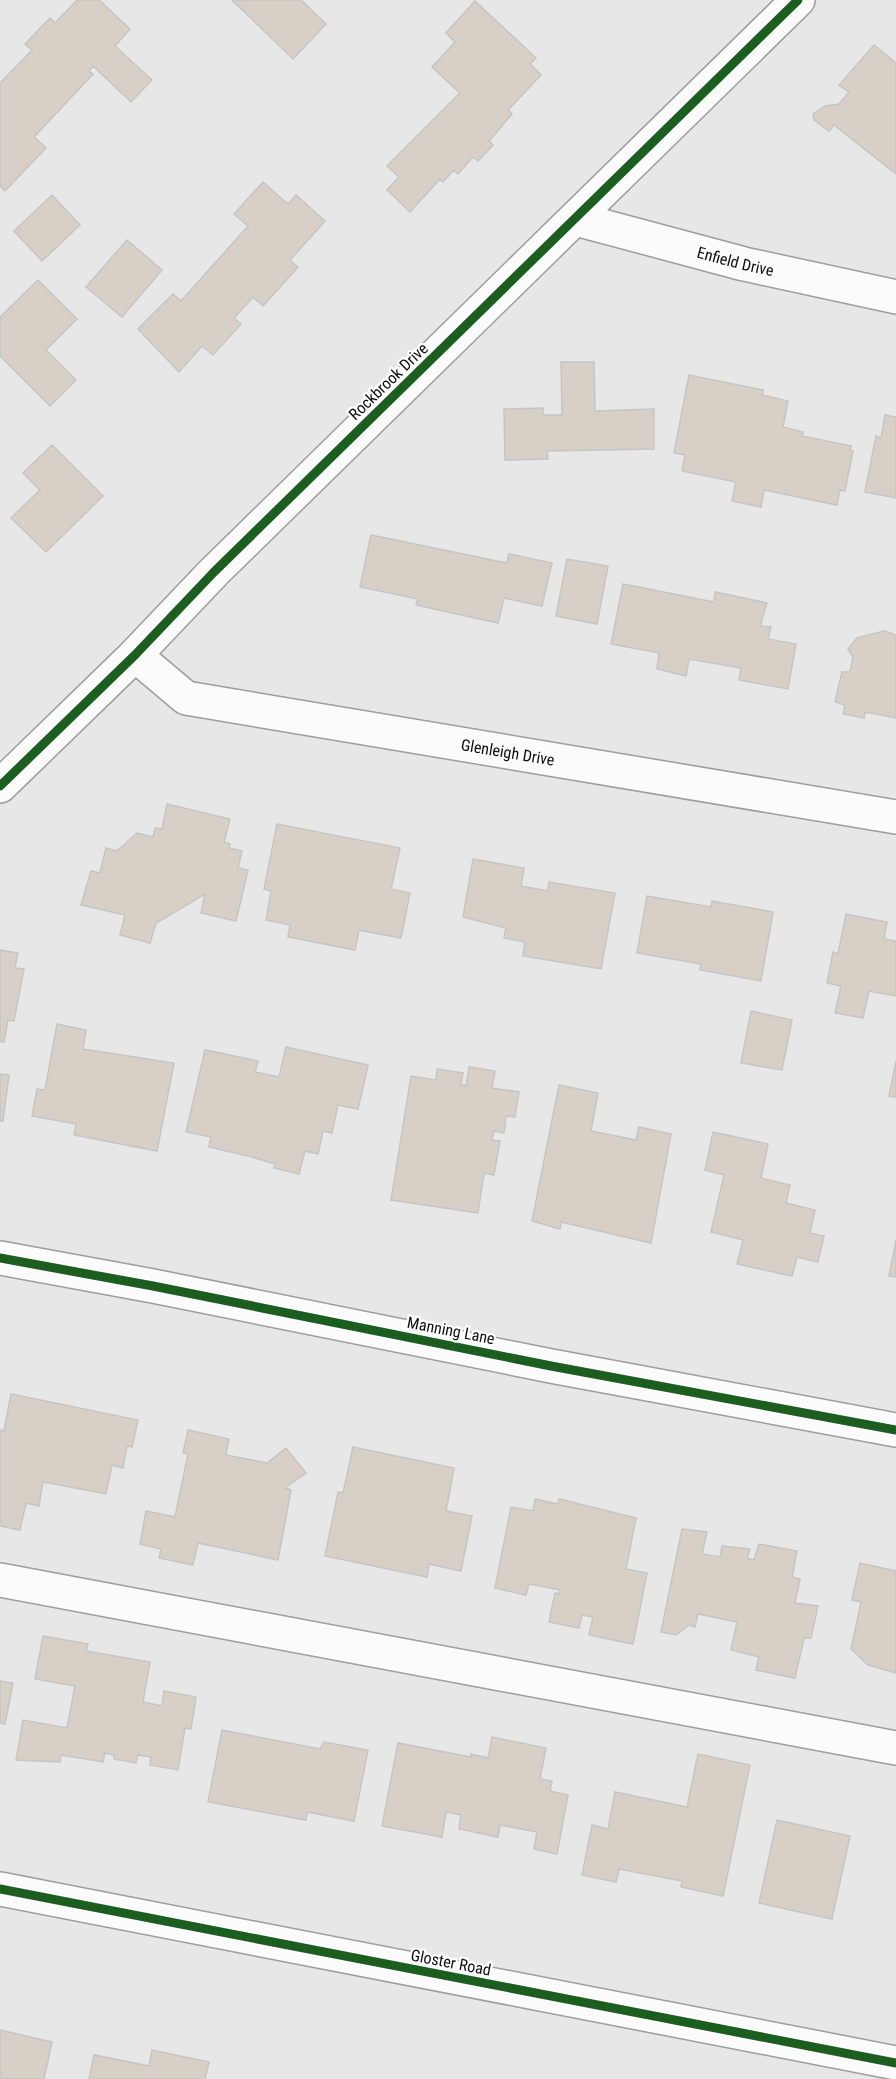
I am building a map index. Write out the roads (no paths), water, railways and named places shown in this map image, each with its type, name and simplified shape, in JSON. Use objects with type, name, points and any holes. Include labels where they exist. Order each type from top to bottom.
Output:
[{"type":"street","name":"Rockbrook Drive","points":[[0,786],[135,656],[214,572],[798,0]]},
{"type":"street","name":"Enfield Drive","points":[[576,219],[744,264],[896,297]]},
{"type":"street","name":"Glenleigh Drive","points":[[135,656],[186,698],[896,817]]},
{"type":"street","name":"Manning Lane","points":[[0,1258],[153,1286],[551,1366],[896,1430]]},
{"type":"street","points":[[0,1580],[896,1748]]},
{"type":"street","name":"Gloster Road","points":[[0,1889],[896,2063]]}]
